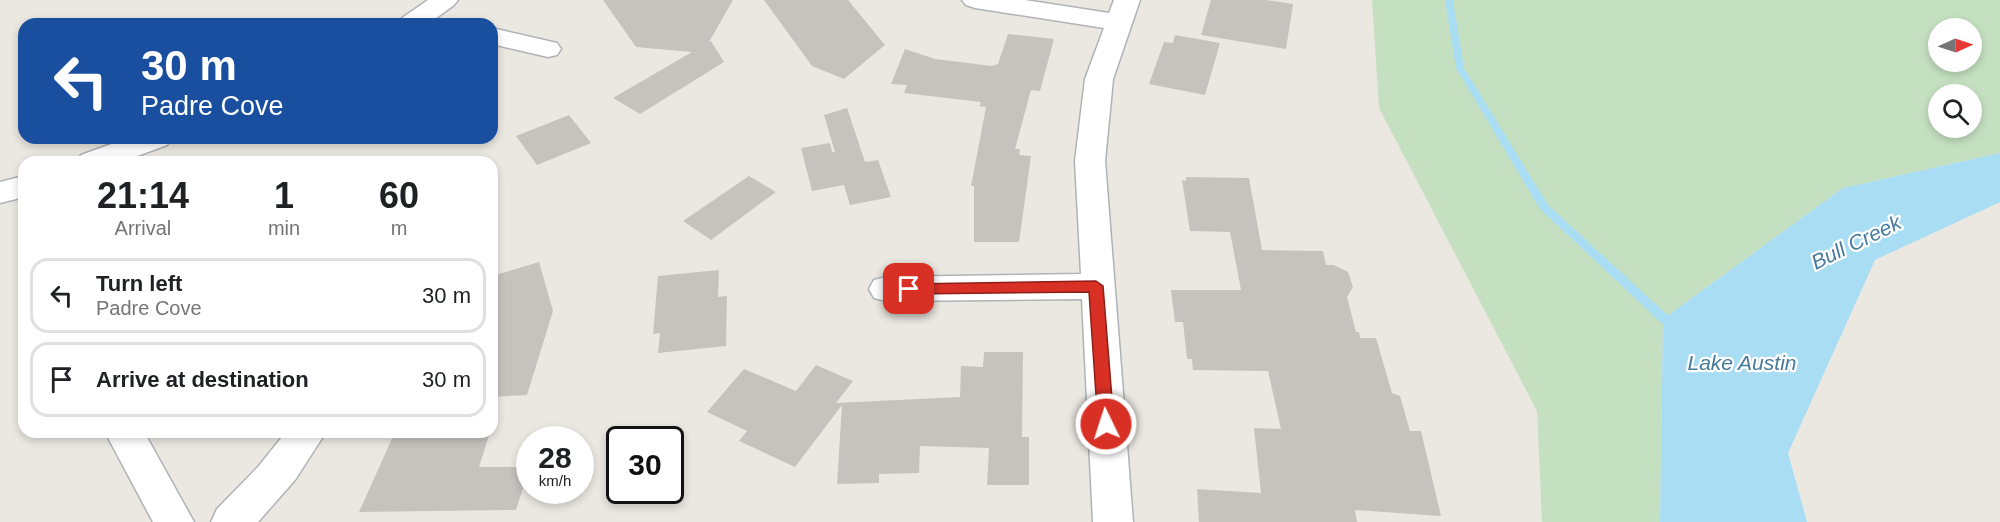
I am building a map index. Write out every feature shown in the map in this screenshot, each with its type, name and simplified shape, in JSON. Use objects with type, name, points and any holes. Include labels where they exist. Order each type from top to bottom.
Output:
[{"type":"street","points":[[429,18],[445,0]]},
{"type":"street","points":[[975,0],[1122,11],[1099,79],[1090,161],[1096,286],[1113,522]]},
{"type":"street","points":[[498,38],[548,50]]},
{"type":"street","points":[[108,156],[141,144]]},
{"type":"street","points":[[0,193],[18,188]]},
{"type":"street","points":[[886,289],[1096,286]]},
{"type":"street","points":[[127,438],[174,522]]},
{"type":"street","points":[[231,522],[264,490],[303,438]]},
{"type":"green space","points":[[1372,0],[2000,0],[2000,153],[1843,188],[1663,319],[1660,522],[1542,522],[1537,411],[1379,108]]},
{"type":"water","name":"Lake Austin","points":[[2000,153],[2000,202],[1875,260],[1788,453],[1807,522],[1660,522],[1663,319],[1843,188]]},
{"type":"building","points":[[603,0],[733,0],[709,42],[711,41],[724,62],[640,114],[613,98],[692,52],[636,47]]},
{"type":"building","points":[[764,0],[848,0],[885,45],[844,79],[812,66]]},
{"type":"building","points":[[1211,0],[1266,0],[1293,4],[1286,49],[1201,35]]},
{"type":"building","points":[[1008,34],[1054,39],[1040,91],[1031,90],[1015,149],[1020,149],[1019,155],[1031,156],[1019,242],[974,242],[974,186],[971,186],[986,107],[979,106],[981,102],[904,93],[907,85],[891,84],[905,49],[935,59],[992,66],[998,64]]},
{"type":"building","points":[[1175,35],[1220,43],[1205,95],[1149,84],[1164,42],[1173,43]]},
{"type":"building","points":[[847,108],[865,162],[878,160],[891,197],[850,205],[844,185],[812,191],[801,148],[830,143],[832,152],[835,152],[824,115]]},
{"type":"building","points":[[569,115],[591,143],[537,165],[516,136]]},
{"type":"building","points":[[749,176],[776,192],[711,240],[683,221]]},
{"type":"building","points":[[1186,177],[1249,178],[1262,250],[1323,251],[1326,265],[1334,265],[1348,272],[1353,287],[1347,297],[1356,332],[1359,332],[1360,338],[1376,338],[1392,393],[1400,396],[1410,431],[1421,431],[1441,516],[1355,510],[1357,522],[1199,522],[1197,489],[1261,493],[1254,428],[1281,429],[1268,371],[1193,370],[1192,359],[1187,359],[1183,322],[1175,322],[1171,290],[1241,290],[1230,232],[1190,231],[1182,180],[1186,181]]},
{"type":"building","points":[[539,262],[553,311],[527,395],[498,397],[498,274]]},
{"type":"building","points":[[719,270],[718,297],[727,296],[726,346],[658,353],[660,333],[653,334],[658,276]]},
{"type":"building","points":[[984,352],[1023,352],[1022,437],[1029,437],[1029,485],[987,485],[989,448],[920,446],[919,473],[879,474],[879,483],[837,484],[842,405],[795,467],[739,441],[747,431],[707,412],[744,369],[796,391],[816,365],[853,381],[836,403],[960,397],[961,366],[983,367]]},
{"type":"building","points":[[392,438],[488,438],[479,467],[516,467],[516,504],[518,504],[516,510],[359,512]]},
{"type":"waterway","points":[[1449,0],[1460,68],[1544,207],[1673,327]]},
{"type":"route","points":[[909,289],[1096,286],[1106,424]]},
{"type":"water label","name":"Bull Creek","points":[[1856,242]]}]
